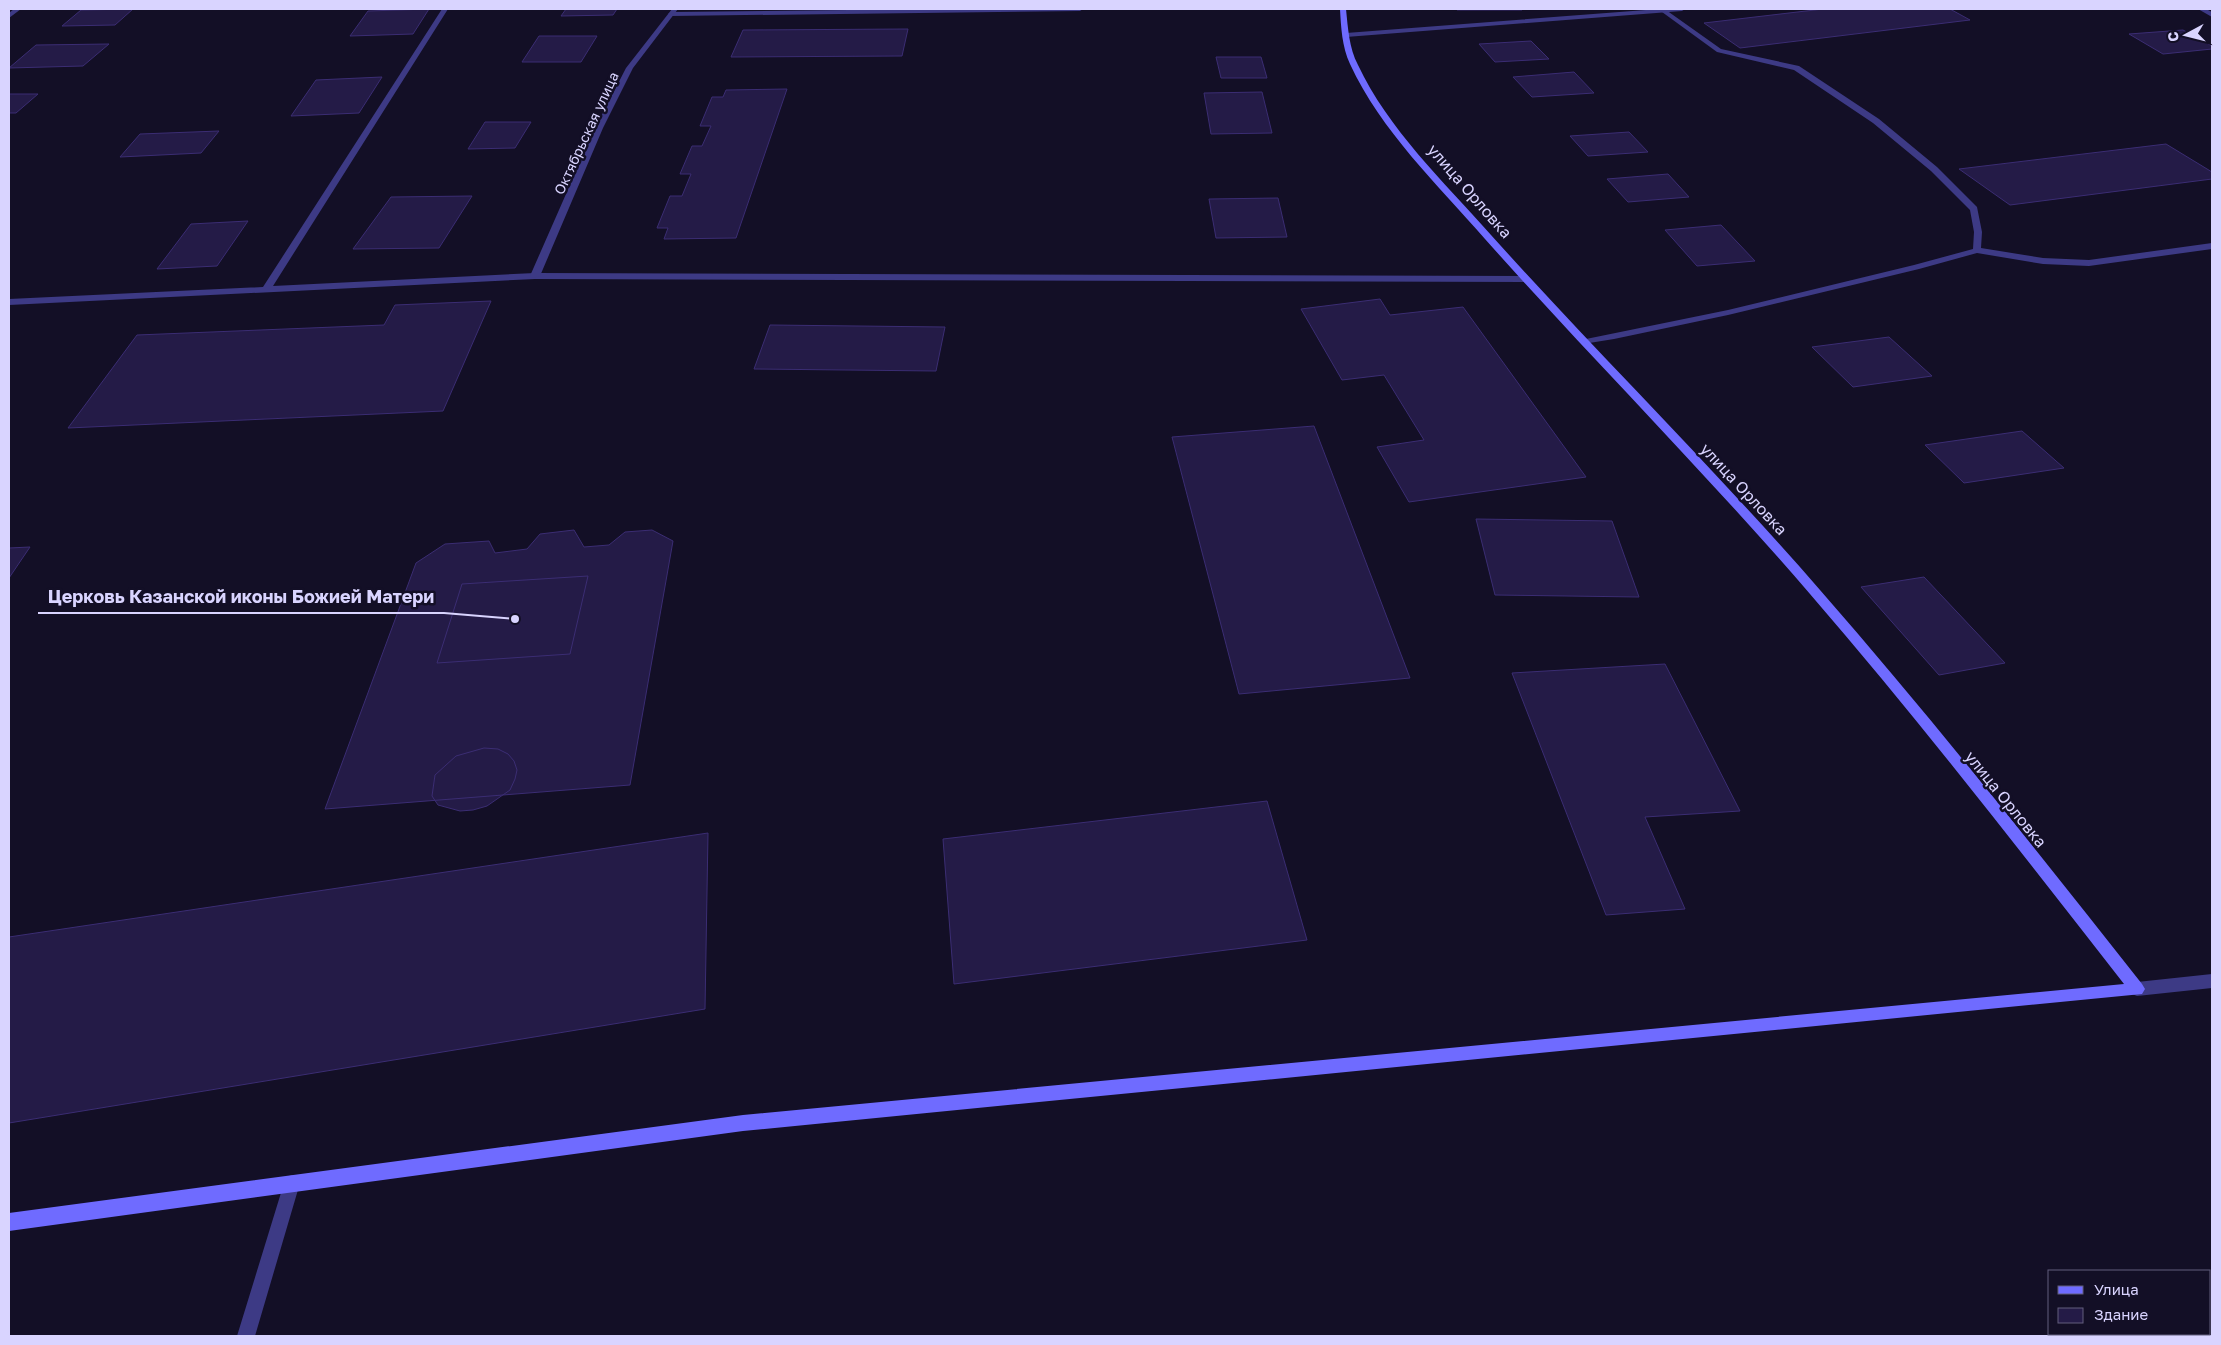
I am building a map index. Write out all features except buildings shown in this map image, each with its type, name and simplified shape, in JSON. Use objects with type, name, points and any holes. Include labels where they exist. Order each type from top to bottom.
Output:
[{"type":"street","points":[[9,16],[18,9]]},
{"type":"street","points":[[267,288],[445,9]]},
{"type":"street","points":[[673,11],[1080,9]]},
{"type":"street","name":"улица Орловка","points":[[1343,9],[1346,36],[1353,62],[1370,93],[1417,155],[1525,279],[1770,540],[1926,724],[2137,989]]},
{"type":"street","points":[[1346,36],[1682,9]]},
{"type":"street","points":[[2201,9],[2212,14]]},
{"type":"street","name":"Октябрьская улица","points":[[535,276],[599,128],[630,68],[673,11]]},
{"type":"street","points":[[1664,11],[1719,51],[1796,68],[1820,82],[1876,121],[1934,169],[1974,210],[1978,232],[1977,250]]},
{"type":"street","points":[[1586,342],[1744,310],[1934,264],[1977,250],[2043,261],[2089,264],[2212,246]]},
{"type":"street","points":[[9,302],[535,276],[1525,279]]},
{"type":"street","points":[[9,1222],[743,1123],[2137,989],[2212,980]]},
{"type":"street","points":[[246,1336],[292,1183]]},
{"type":"place","name":"Церковь Казанской иконы Божией Матери","points":[[515,619]]}]
